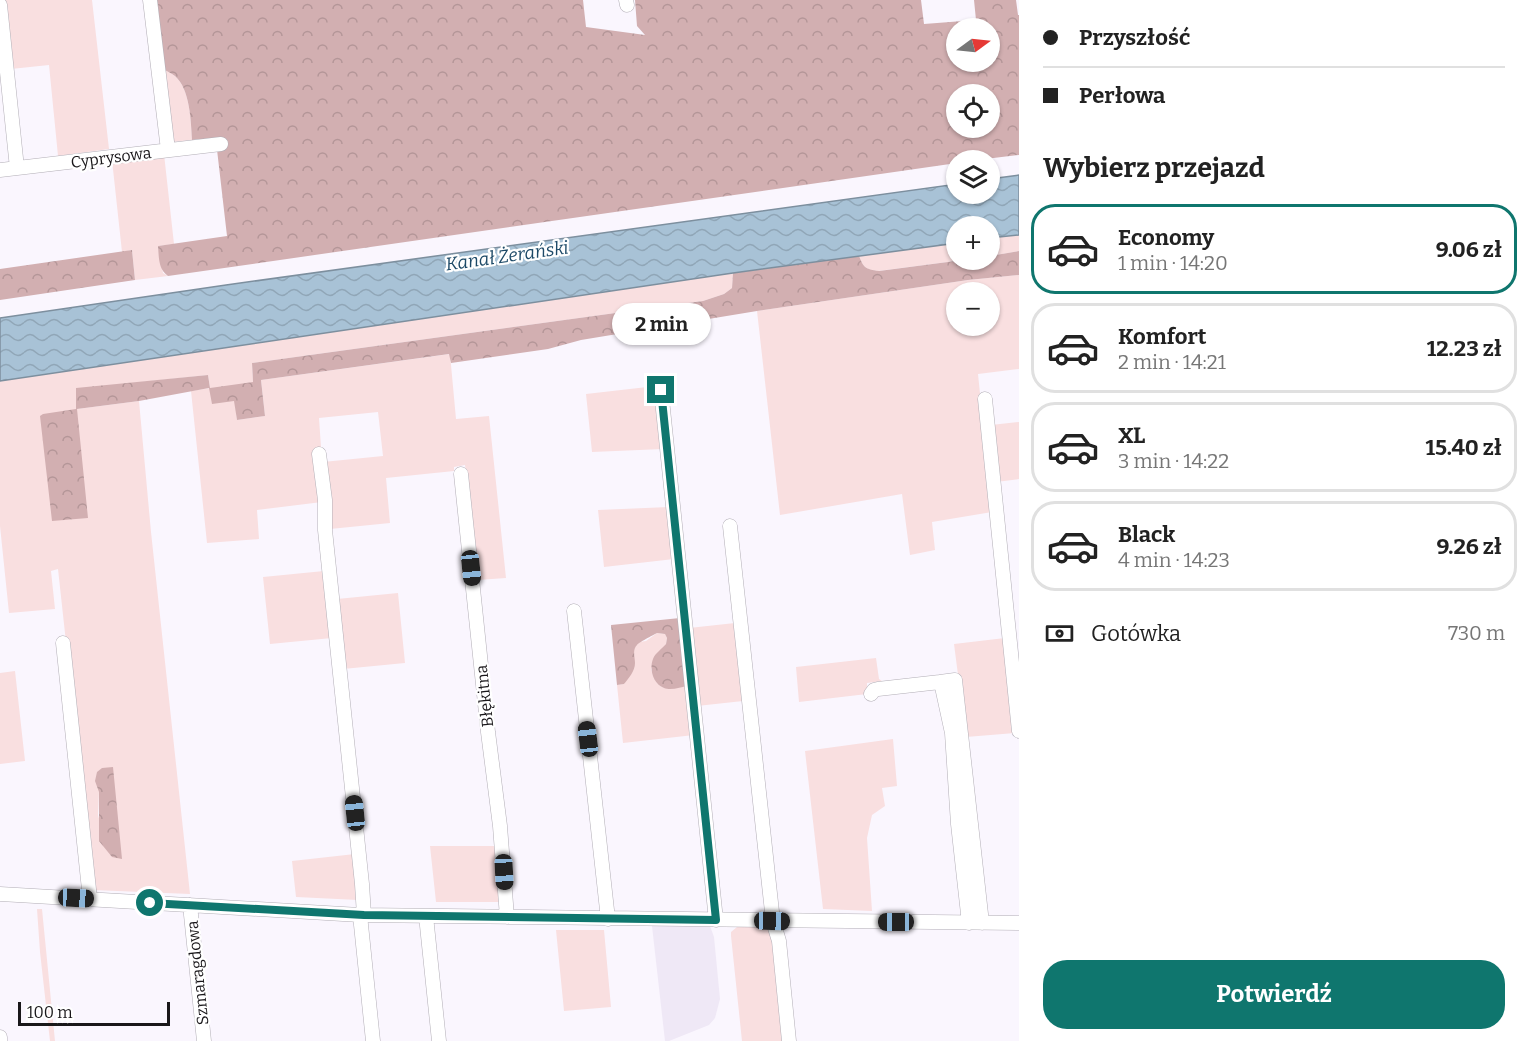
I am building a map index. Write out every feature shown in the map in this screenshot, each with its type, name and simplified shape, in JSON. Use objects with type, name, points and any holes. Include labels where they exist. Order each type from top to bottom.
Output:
[{"type":"street","points":[[150,0],[168,150]]},
{"type":"street","points":[[0,5],[17,168]]},
{"type":"street","name":"Cyprysowa","points":[[0,170],[221,144]]},
{"type":"street","points":[[661,390],[716,920]]},
{"type":"street","points":[[985,399],[1019,731]]},
{"type":"street","points":[[319,454],[362,884],[362,915],[374,1041]]},
{"type":"street","name":"Błękitna","points":[[461,474],[500,825],[507,917]]},
{"type":"street","points":[[730,526],[772,921],[778,941],[789,1041]]},
{"type":"street","points":[[574,611],[608,919]]},
{"type":"street","points":[[63,643],[90,898]]},
{"type":"street","points":[[871,694],[874,690],[940,682],[952,733],[958,824],[976,923]]},
{"type":"street","points":[[0,894],[362,915],[1019,924]]},
{"type":"street","name":"Szmaragdowa","points":[[190,905],[204,1041]]},
{"type":"street","points":[[426,916],[439,1041]]},
{"type":"shaded area","points":[[4,0],[92,0],[109,149],[58,156],[49,65],[11,69]]},
{"type":"shaded area","points":[[163,69],[175,76],[184,89],[189,106],[192,140],[171,142]]},
{"type":"shaded area","points":[[164,154],[174,244],[158,246],[163,273],[168,276],[135,280],[132,250],[122,252],[112,160]]},
{"type":"shaded area","points":[[1019,235],[1019,251],[1000,254],[1000,237]]},
{"type":"shaded area","points":[[946,244],[946,262],[878,271],[866,267],[859,256]]},
{"type":"shaded area","points":[[733,273],[732,288],[724,294],[703,301],[252,363],[253,382],[235,401],[237,420],[265,416],[261,380],[450,354],[456,419],[489,416],[506,578],[478,580],[465,465],[454,467],[454,471],[386,478],[390,523],[330,529],[323,462],[383,456],[378,412],[319,418],[321,447],[316,448],[322,502],[257,510],[259,539],[207,543],[191,391],[210,388],[208,375],[76,389],[77,409],[139,401],[190,894],[93,890],[58,569],[51,571],[55,609],[9,613],[0,526],[0,381]],"holes":[[[99,792],[112,857],[98,815]]]},
{"type":"shaded area","points":[[1019,275],[1019,369],[978,374],[992,512],[932,522],[935,550],[910,555],[902,494],[780,515],[757,311],[946,283],[946,336],[1000,336],[1000,282],[954,282]]},
{"type":"shaded area","points":[[656,386],[663,449],[592,452],[586,394]]},
{"type":"shaded area","points":[[1019,422],[1019,479],[996,482],[991,425]]},
{"type":"shaded area","points":[[669,507],[674,559],[604,567],[598,510]]},
{"type":"shaded area","points":[[324,571],[332,638],[270,644],[263,577]]},
{"type":"shaded area","points":[[398,593],[405,663],[343,669],[337,599]]},
{"type":"shaded area","points":[[735,623],[743,701],[697,706],[689,628]]},
{"type":"shaded area","points":[[657,633],[665,634],[666,644],[651,669],[657,682],[664,688],[688,686],[694,735],[623,743],[617,685],[624,684],[635,646]]},
{"type":"shaded area","points":[[1005,638],[1015,733],[966,737],[954,644]]},
{"type":"shaded area","points":[[876,658],[879,679],[882,681],[867,683],[867,694],[799,702],[796,667]]},
{"type":"shaded area","points":[[15,671],[25,761],[0,764],[0,673]]},
{"type":"shaded area","points":[[893,739],[897,786],[882,788],[885,806],[872,815],[867,838],[872,911],[823,909],[805,751]]},
{"type":"shaded area","points":[[430,846],[495,846],[501,902],[436,902]]},
{"type":"shaded area","points":[[355,854],[358,900],[296,897],[292,861]]},
{"type":"shaded area","points":[[37,909],[42,909],[55,1041],[50,1041]]},
{"type":"shaded area","points":[[652,926],[710,926],[714,937],[720,999],[715,1018],[709,1025],[669,1041],[665,1041]]},
{"type":"shaded area","points":[[737,927],[769,927],[772,929],[784,1041],[742,1041],[731,936],[731,932]]},
{"type":"shaded area","points":[[556,930],[604,930],[611,1007],[564,1011]]},
{"type":"green space","points":[[155,0],[583,0],[586,27],[645,35],[637,26],[635,0],[921,0],[924,24],[946,22],[946,72],[1000,72],[1000,18],[976,18],[974,0],[1016,0],[1019,15],[1019,155],[1000,157],[1000,150],[946,150],[946,165],[168,276],[161,266],[158,246],[227,236],[216,141],[200,143],[200,139],[192,140],[187,97],[175,76],[163,69]]},
{"type":"green space","points":[[132,250],[135,280],[0,300],[0,269]]},
{"type":"green space","points":[[1019,251],[1019,275],[946,282],[757,311],[581,340],[548,349],[451,363],[449,354],[261,380],[265,416],[237,420],[234,401],[212,404],[209,388],[139,401],[77,409],[88,518],[52,521],[40,416],[76,409],[76,388],[208,375],[210,388],[253,382],[252,363],[703,301],[724,294],[732,288],[733,273],[859,256],[866,267],[879,271],[946,262],[946,270],[1000,270],[1000,254]]},
{"type":"green space","points":[[680,618],[688,686],[667,689],[655,680],[652,672],[653,659],[666,644],[667,638],[665,634],[657,633],[635,647],[633,672],[624,684],[617,685],[611,625]]},
{"type":"green space","points":[[113,767],[122,859],[112,857],[99,841],[99,792],[95,781],[97,772],[102,768]]},
{"type":"water","name":"Kanał Żerański","points":[[1019,175],[1019,235],[1000,237],[1000,216],[946,216],[946,244],[733,273],[0,381],[0,318],[946,186],[946,204],[1000,204],[1000,178]]},
{"type":"route","points":[[150,903],[364,915],[716,920],[661,390]]}]
